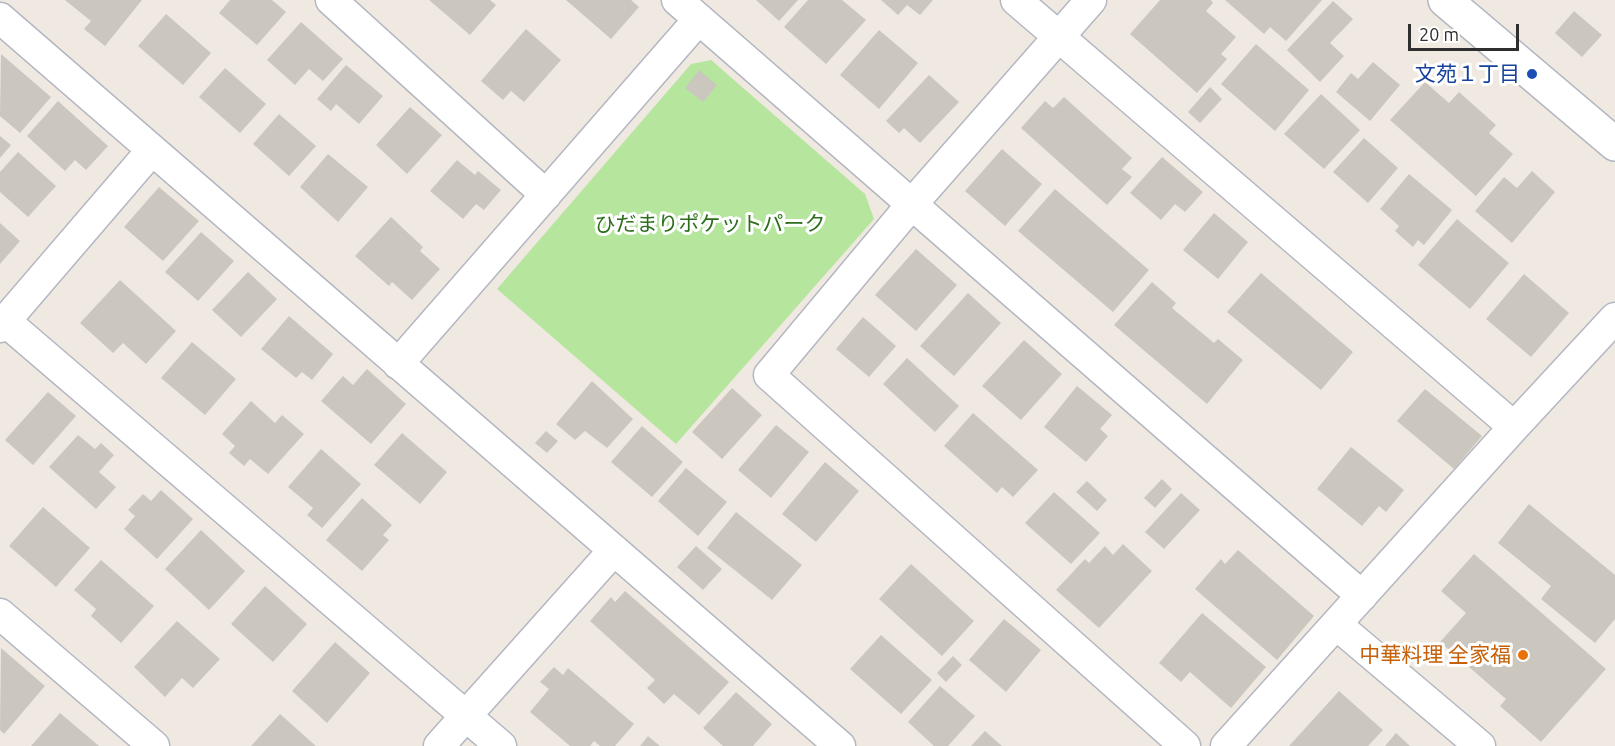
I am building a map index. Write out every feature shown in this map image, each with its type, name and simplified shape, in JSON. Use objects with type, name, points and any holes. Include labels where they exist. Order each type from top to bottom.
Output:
[{"type":"street","points":[[331,0],[546,195]]},
{"type":"street","points":[[1016,0],[1514,427]]},
{"type":"street","points":[[1091,0],[912,204],[769,375],[1185,746]]},
{"type":"street","points":[[1445,0],[1615,144]]},
{"type":"street","points":[[398,364],[546,195],[688,10],[1362,596]]},
{"type":"street","points":[[0,18],[840,746]]},
{"type":"street","points":[[152,150],[3,324],[501,746]]},
{"type":"street","points":[[1227,746],[1615,318]]},
{"type":"street","points":[[439,746],[614,550]]},
{"type":"street","points":[[0,614],[154,746]]},
{"type":"street","points":[[1337,625],[1480,746]]},
{"type":"green space","name":"ひだまりポケットパーク","points":[[711,60],[865,194],[874,219],[676,444],[497,289],[691,64]]},
{"type":"building","points":[[65,0],[142,0],[105,46],[84,29],[91,21]]},
{"type":"building","points":[[230,0],[272,0],[286,12],[257,45],[219,13]]},
{"type":"building","points":[[429,0],[490,0],[496,5],[470,35]]},
{"type":"building","points":[[566,0],[631,0],[639,7],[611,39]]},
{"type":"building","points":[[756,0],[798,0],[779,21]]},
{"type":"building","points":[[808,0],[842,0],[866,20],[826,64],[784,27]]},
{"type":"building","points":[[881,0],[933,0],[920,15],[907,5],[898,15]]},
{"type":"building","points":[[1160,0],[1211,0],[1213,3],[1206,11],[1236,37],[1221,54],[1227,59],[1197,93],[1130,34]]},
{"type":"building","points":[[1225,0],[1322,0],[1286,41],[1270,27],[1264,34]]},
{"type":"building","points":[[1333,1],[1353,19],[1330,43],[1344,56],[1320,82],[1287,50]]},
{"type":"building","points":[[1574,11],[1602,35],[1582,57],[1555,33]]},
{"type":"building","points":[[166,14],[211,53],[183,85],[138,46]]},
{"type":"building","points":[[301,22],[343,59],[323,81],[309,69],[295,85],[267,60]]},
{"type":"building","points":[[526,29],[561,60],[524,102],[511,91],[503,100],[481,81]]},
{"type":"building","points":[[879,30],[918,63],[879,109],[840,75]]},
{"type":"building","points":[[1256,44],[1309,90],[1275,131],[1221,84]]},
{"type":"building","points":[[1,54],[51,97],[20,133],[0,116]]},
{"type":"building","points":[[1373,62],[1400,85],[1370,121],[1336,92],[1351,73],[1358,79]]},
{"type":"building","points":[[346,65],[383,96],[359,124],[336,104],[331,111],[317,99]]},
{"type":"building","points":[[225,68],[266,104],[240,133],[199,97]]},
{"type":"building","points":[[699,70],[717,85],[703,102],[685,88]]},
{"type":"building","points":[[929,75],[959,102],[920,143],[904,128],[899,133],[886,121]]},
{"type":"building","points":[[1425,82],[1449,103],[1459,92],[1496,125],[1489,133],[1513,154],[1476,196],[1390,120]]},
{"type":"building","points":[[1210,87],[1222,99],[1200,123],[1188,112]]},
{"type":"building","points":[[1321,94],[1360,130],[1324,169],[1284,134]]},
{"type":"building","points":[[1064,97],[1132,158],[1122,169],[1132,177],[1107,205],[1021,128],[1045,101],[1053,108]]},
{"type":"building","points":[[58,101],[108,146],[86,170],[75,160],[65,171],[27,136]]},
{"type":"building","points":[[410,107],[442,135],[407,174],[376,145]]},
{"type":"building","points":[[279,114],[316,146],[289,176],[253,144]]},
{"type":"building","points":[[0,136],[11,145],[0,158]]},
{"type":"building","points":[[1364,138],[1398,168],[1368,203],[1333,172]]},
{"type":"building","points":[[1002,149],[1042,184],[1005,226],[965,191]]},
{"type":"building","points":[[18,152],[56,186],[28,217],[0,192],[0,172]]},
{"type":"building","points":[[328,154],[368,187],[338,222],[300,187]]},
{"type":"building","points":[[1162,157],[1203,192],[1185,212],[1175,204],[1161,220],[1130,193]]},
{"type":"building","points":[[457,160],[475,175],[478,171],[501,190],[484,210],[476,204],[463,219],[430,191]]},
{"type":"building","points":[[1532,171],[1555,192],[1512,243],[1475,211],[1504,177],[1517,188]]},
{"type":"building","points":[[1409,174],[1452,210],[1424,245],[1418,240],[1413,247],[1395,231],[1399,226],[1380,209]]},
{"type":"building","points":[[159,187],[199,221],[163,261],[124,227]]},
{"type":"building","points":[[1055,189],[1149,270],[1113,312],[1018,231]]},
{"type":"building","points":[[1214,213],[1248,242],[1218,279],[1183,250]]},
{"type":"building","points":[[391,217],[423,247],[420,251],[440,269],[412,300],[392,282],[389,286],[355,256]]},
{"type":"building","points":[[1457,219],[1509,263],[1470,309],[1418,265]]},
{"type":"building","points":[[0,223],[20,241],[0,264]]},
{"type":"building","points":[[201,232],[234,261],[198,301],[165,272]]},
{"type":"building","points":[[916,249],[957,285],[916,331],[875,295]]},
{"type":"building","points":[[248,272],[277,299],[241,337],[212,310]]},
{"type":"building","points":[[1261,273],[1353,352],[1321,390],[1227,312]]},
{"type":"building","points":[[1524,274],[1569,313],[1531,357],[1486,319]]},
{"type":"building","points":[[120,280],[176,331],[146,364],[123,343],[113,353],[80,323]]},
{"type":"building","points":[[1152,282],[1176,303],[1172,308],[1214,343],[1218,339],[1243,360],[1207,404],[1114,325]]},
{"type":"building","points":[[968,293],[1001,323],[954,376],[920,346]]},
{"type":"building","points":[[289,316],[333,354],[312,380],[302,372],[296,378],[261,349]]},
{"type":"building","points":[[863,317],[896,346],[869,377],[836,349]]},
{"type":"building","points":[[1024,340],[1062,374],[1021,420],[982,386]]},
{"type":"building","points":[[192,342],[236,379],[205,415],[161,378]]},
{"type":"building","points":[[907,358],[959,406],[935,432],[883,384]]},
{"type":"building","points":[[367,369],[406,404],[371,444],[321,401],[343,376],[353,385]]},
{"type":"building","points":[[592,381],[633,419],[607,448],[585,431],[575,440],[556,424]]},
{"type":"building","points":[[1077,386],[1112,415],[1100,429],[1108,436],[1086,462],[1044,427]]},
{"type":"building","points":[[732,388],[762,415],[722,459],[692,432]]},
{"type":"building","points":[[1425,389],[1482,436],[1454,469],[1397,421]]},
{"type":"building","points":[[48,392],[76,416],[33,465],[5,440]]},
{"type":"building","points":[[251,401],[275,423],[282,415],[304,434],[268,474],[250,459],[244,466],[229,453],[235,446],[222,434]]},
{"type":"building","points":[[973,413],[1038,470],[1013,497],[1002,487],[997,493],[944,446]]},
{"type":"building","points":[[776,425],[809,452],[771,498],[738,470]]},
{"type":"building","points":[[642,426],[683,462],[652,497],[611,462]]},
{"type":"building","points":[[546,431],[558,441],[547,453],[535,443]]},
{"type":"building","points":[[402,433],[447,472],[420,504],[374,465]]},
{"type":"building","points":[[78,435],[95,449],[101,443],[114,455],[99,472],[116,487],[96,509],[49,467]]},
{"type":"building","points":[[1351,447],[1404,490],[1386,512],[1379,506],[1362,526],[1317,489]]},
{"type":"building","points":[[321,449],[361,484],[322,528],[307,515],[313,508],[288,487]]},
{"type":"building","points":[[825,462],[859,491],[816,542],[782,514]]},
{"type":"building","points":[[686,468],[727,502],[698,536],[658,501]]},
{"type":"building","points":[[1162,479],[1172,489],[1155,508],[1144,498]]},
{"type":"building","points":[[1087,481],[1107,500],[1097,511],[1076,492]]},
{"type":"building","points":[[161,490],[193,519],[157,559],[124,529],[135,516],[128,510],[143,494],[151,501]]},
{"type":"building","points":[[1054,492],[1100,533],[1071,564],[1025,523]]},
{"type":"building","points":[[1181,493],[1200,510],[1164,549],[1145,532]]},
{"type":"building","points":[[362,498],[392,525],[383,535],[389,540],[362,571],[326,540]]},
{"type":"building","points":[[1529,504],[1615,575],[1615,619],[1595,643],[1541,599],[1551,586],[1498,543]]},
{"type":"building","points":[[43,507],[90,548],[56,587],[9,546]]},
{"type":"building","points":[[736,512],[802,565],[772,600],[707,548]]},
{"type":"building","points":[[201,530],[245,571],[209,610],[165,569]]},
{"type":"building","points":[[1123,544],[1152,571],[1099,628],[1056,590],[1085,559],[1089,563],[1105,546],[1113,555]]},
{"type":"building","points":[[696,546],[722,569],[703,590],[677,567]]},
{"type":"building","points":[[1238,550],[1314,616],[1277,660],[1195,589],[1221,559],[1225,564]]},
{"type":"building","name":"中華料理 全家福","points":[[1474,554],[1606,669],[1541,742],[1500,706],[1506,699],[1440,642],[1466,613],[1441,591]]},
{"type":"building","points":[[101,560],[154,606],[121,643],[91,616],[96,609],[74,590]]},
{"type":"building","points":[[911,564],[974,621],[942,656],[879,599]]},
{"type":"building","points":[[265,586],[307,624],[273,662],[231,624]]},
{"type":"building","points":[[625,591],[729,682],[699,715],[674,694],[664,704],[647,688],[655,680],[590,621],[611,597],[615,602]]},
{"type":"building","points":[[1202,613],[1266,667],[1231,708],[1190,672],[1181,682],[1159,663]]},
{"type":"building","points":[[1004,619],[1041,650],[1006,692],[969,660]]},
{"type":"building","points":[[177,621],[220,659],[193,688],[182,678],[165,697],[134,667]]},
{"type":"building","points":[[881,635],[932,680],[901,714],[850,669]]},
{"type":"building","points":[[335,642],[370,673],[327,723],[292,691]]},
{"type":"building","points":[[1,648],[45,686],[4,734],[0,730]]},
{"type":"building","points":[[953,656],[962,665],[946,682],[937,673]]},
{"type":"building","points":[[554,667],[563,675],[568,668],[634,724],[615,746],[600,746],[594,741],[590,746],[570,746],[530,712],[549,689],[540,682]]},
{"type":"building","points":[[940,686],[975,716],[948,746],[934,746],[908,722]]},
{"type":"building","points":[[1339,691],[1383,730],[1368,746],[1289,746]]},
{"type":"building","points":[[736,692],[772,724],[753,746],[723,746],[703,728]]},
{"type":"building","points":[[60,713],[99,746],[31,746]]},
{"type":"building","points":[[280,714],[316,746],[251,746]]},
{"type":"building","points":[[985,731],[1002,746],[971,746]]},
{"type":"building","points":[[1396,733],[1410,746],[1385,746]]},
{"type":"building","points":[[648,736],[660,746],[640,746]]},
{"type":"place","name":"文苑１丁目","points":[[1532,74]]},
{"type":"place","name":"中華料理 全家福","points":[[1523,655]]}]
